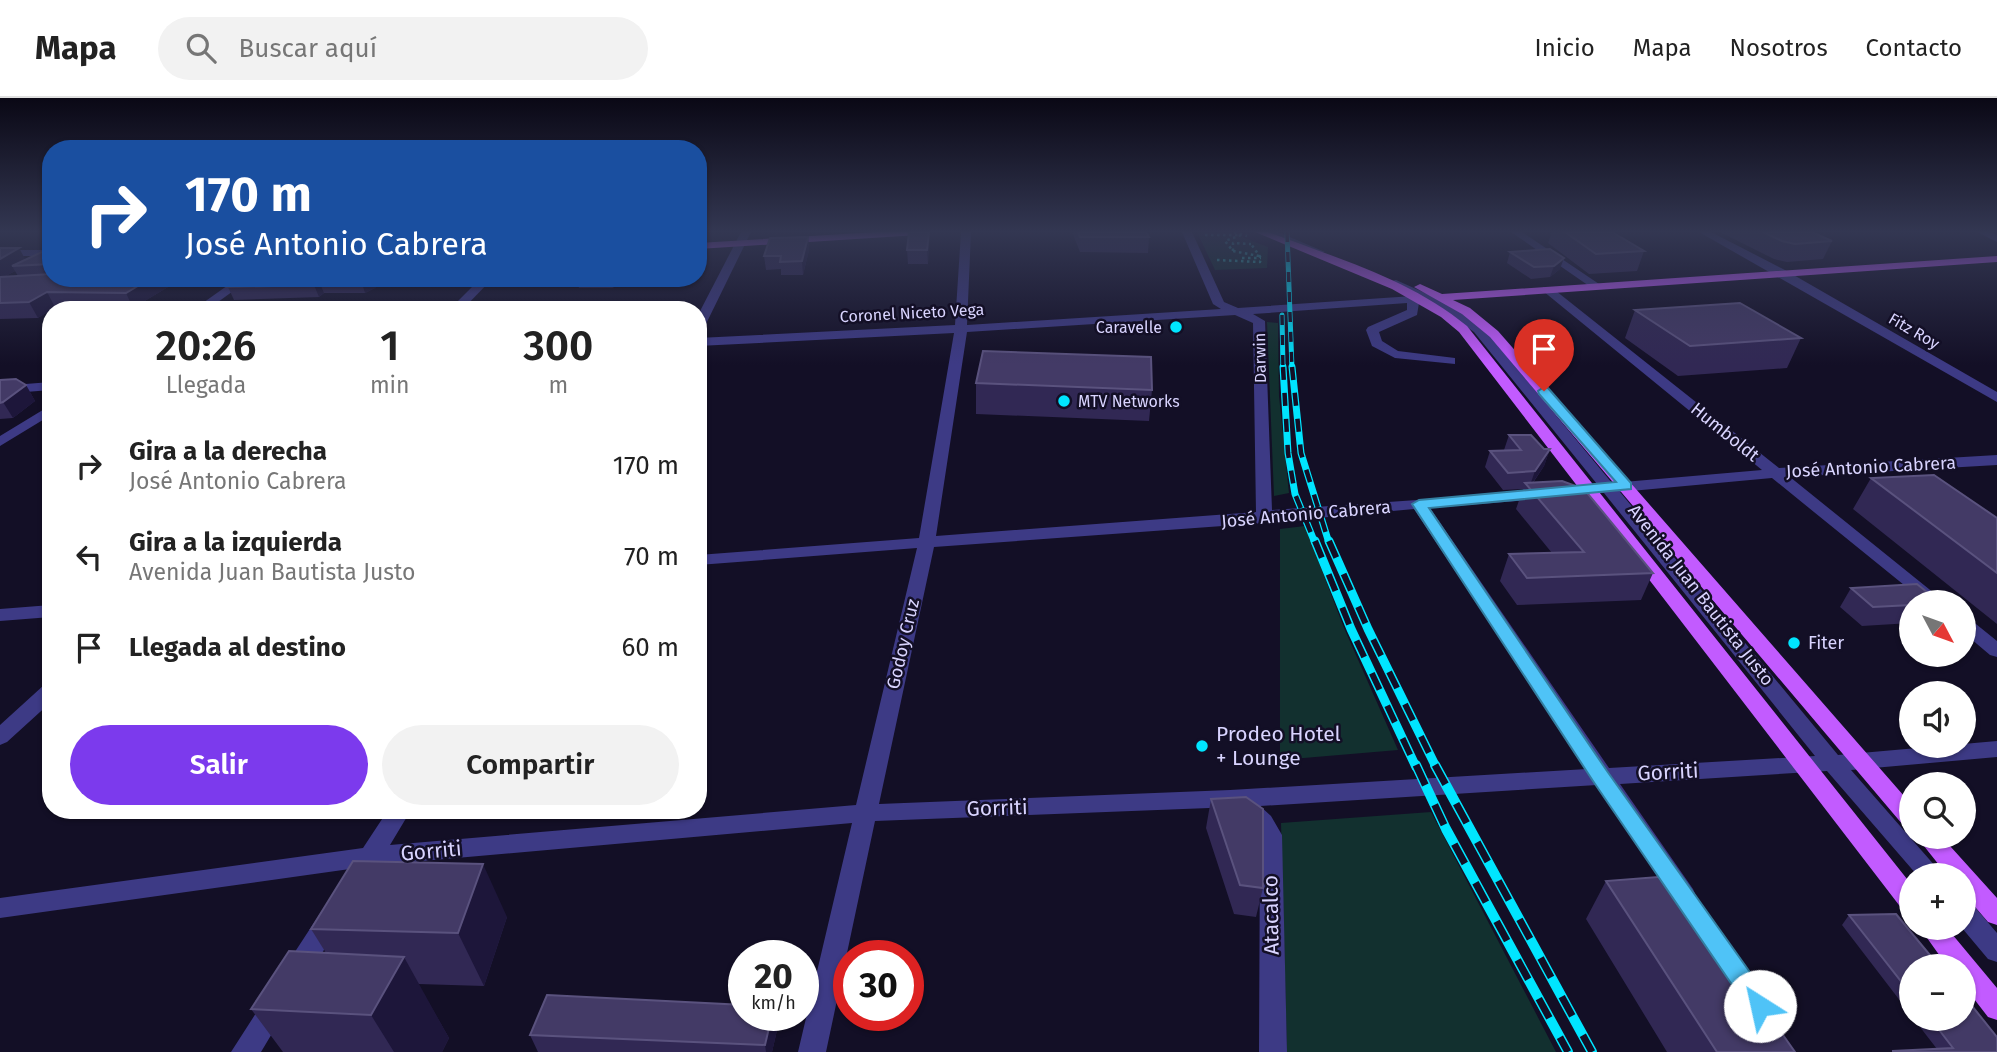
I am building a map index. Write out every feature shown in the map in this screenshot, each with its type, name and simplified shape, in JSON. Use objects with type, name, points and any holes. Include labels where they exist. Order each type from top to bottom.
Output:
[{"type":"main road","name":"Avenida Juan Bautista Justo","points":[[1381,277],[1427,299],[1453,319],[1476,343],[1899,887]]},
{"type":"main road","points":[[1427,299],[1721,277]]},
{"type":"main road","name":"Avenida Juan Bautista Justo","points":[[1618,487],[1899,805]]},
{"type":"main road","points":[[1938,849],[1951,863]]},
{"type":"main road","points":[[1976,892],[1997,915]]},
{"type":"main road","points":[[1941,940],[1953,954]]},
{"type":"main road","points":[[1976,982],[1997,1008]]},
{"type":"street","points":[[707,309],[723,277]]},
{"type":"street","name":"Godoy Cruz","points":[[812,1052],[927,540],[961,328],[964,277]]},
{"type":"street","name":"Darwin","points":[[1207,277],[1219,304],[1259,321],[1264,518]]},
{"type":"street","points":[[1369,277],[1427,299],[1478,329],[1618,487],[1832,762],[1920,863]]},
{"type":"street","points":[[1582,277],[1596,286]]},
{"type":"street","name":"Fitz Roy","points":[[1789,277],[1997,398]]},
{"type":"street","points":[[212,301],[233,287]]},
{"type":"street","points":[[464,301],[479,287]]},
{"type":"street","name":"Humboldt","points":[[1547,289],[1921,590]]},
{"type":"street","points":[[1427,299],[1413,312],[1372,330],[1376,343],[1395,354],[1450,361]]},
{"type":"street","name":"Coronel Niceto Vega","points":[[707,342],[1427,299]]},
{"type":"street","points":[[0,390],[42,387]]},
{"type":"street","points":[[0,442],[42,414]]},
{"type":"street","name":"José Antonio Cabrera","points":[[707,559],[927,540],[1264,518],[1775,473],[1997,460]]},
{"type":"street","points":[[1419,504],[1600,776],[1697,915]]},
{"type":"street","points":[[0,615],[42,612]]},
{"type":"street","points":[[1976,634],[1997,651]]},
{"type":"street","points":[[0,737],[42,698]]},
{"type":"street","name":"Gorriti","points":[[0,908],[371,856],[864,813],[1230,799],[1832,762],[1997,749]]},
{"type":"street","name":"Atacalco","points":[[1230,799],[1250,808],[1270,835],[1273,1052]]},
{"type":"street","points":[[245,1052],[394,819]]},
{"type":"street","points":[[1976,926],[1997,951]]},
{"type":"green space","points":[[1267,322],[1278,323],[1279,396],[1289,493],[1274,496]]},
{"type":"green space","points":[[1305,526],[1344,628],[1398,750],[1280,760],[1280,529]]},
{"type":"green space","points":[[1431,812],[1556,1052],[1287,1052],[1281,823]]},
{"type":"building","points":[[0,277],[42,277],[42,287],[136,287],[126,293],[47,292],[29,302],[0,303]]},
{"type":"building","points":[[1740,303],[1801,338],[1690,346],[1635,310]]},
{"type":"building","points":[[983,351],[1151,357],[1152,390],[976,383]]},
{"type":"building","points":[[16,379],[26,385],[0,403],[0,380]]},
{"type":"building","points":[[1509,435],[1531,435],[1544,449],[1550,449],[1535,471],[1508,473],[1490,451],[1521,450]]},
{"type":"building","points":[[1934,475],[1997,518],[1997,573],[1871,478]]},
{"type":"building","points":[[1562,481],[1584,489],[1653,573],[1527,578],[1509,554],[1584,552],[1525,483]]},
{"type":"building","points":[[1917,584],[1924,590],[1899,590],[1899,606],[1873,607],[1851,588]]},
{"type":"building","points":[[1246,797],[1263,809],[1263,888],[1240,885],[1211,799]]},
{"type":"building","points":[[353,861],[483,864],[458,933],[311,929]]},
{"type":"building","points":[[1671,876],[1795,1052],[1717,1052],[1606,881]]},
{"type":"building","points":[[1896,914],[1899,918],[1899,940],[1918,940],[1929,954],[1899,954],[1899,979],[1849,915]]},
{"type":"building","points":[[289,951],[404,957],[371,1015],[251,1009]]},
{"type":"building","points":[[547,995],[728,1004],[728,1031],[768,1031],[765,1045],[530,1035]]},
{"type":"building","points":[[1976,1011],[1997,1037],[1997,1052],[1893,1052],[1893,1051],[1953,1048],[1940,1031],[1976,1031]]},
{"type":"railway","points":[[1289,277],[1292,369]]},
{"type":"railway","points":[[1282,315],[1283,369]]},
{"type":"railway","points":[[1283,367],[1288,453],[1295,494],[1315,543]]},
{"type":"railway","points":[[1292,367],[1301,453],[1329,543]]},
{"type":"railway","points":[[1315,541],[1351,629],[1416,767]]},
{"type":"railway","points":[[1329,541],[1368,629],[1435,765]]},
{"type":"railway","points":[[1416,765],[1446,829],[1568,1052]]},
{"type":"railway","points":[[1435,765],[1592,1052]]},
{"type":"place","name":"Caravelle","points":[[1176,327]]},
{"type":"place","name":"MTV Networks","points":[[1064,401]]},
{"type":"place","name":"Fiter","points":[[1794,643]]},
{"type":"place","name":"Prodeo Hotel + Lounge","points":[[1202,746]]},
{"type":"route","points":[[1544,391],[1626,486],[1419,504],[1600,776],[1760,1006]]}]
